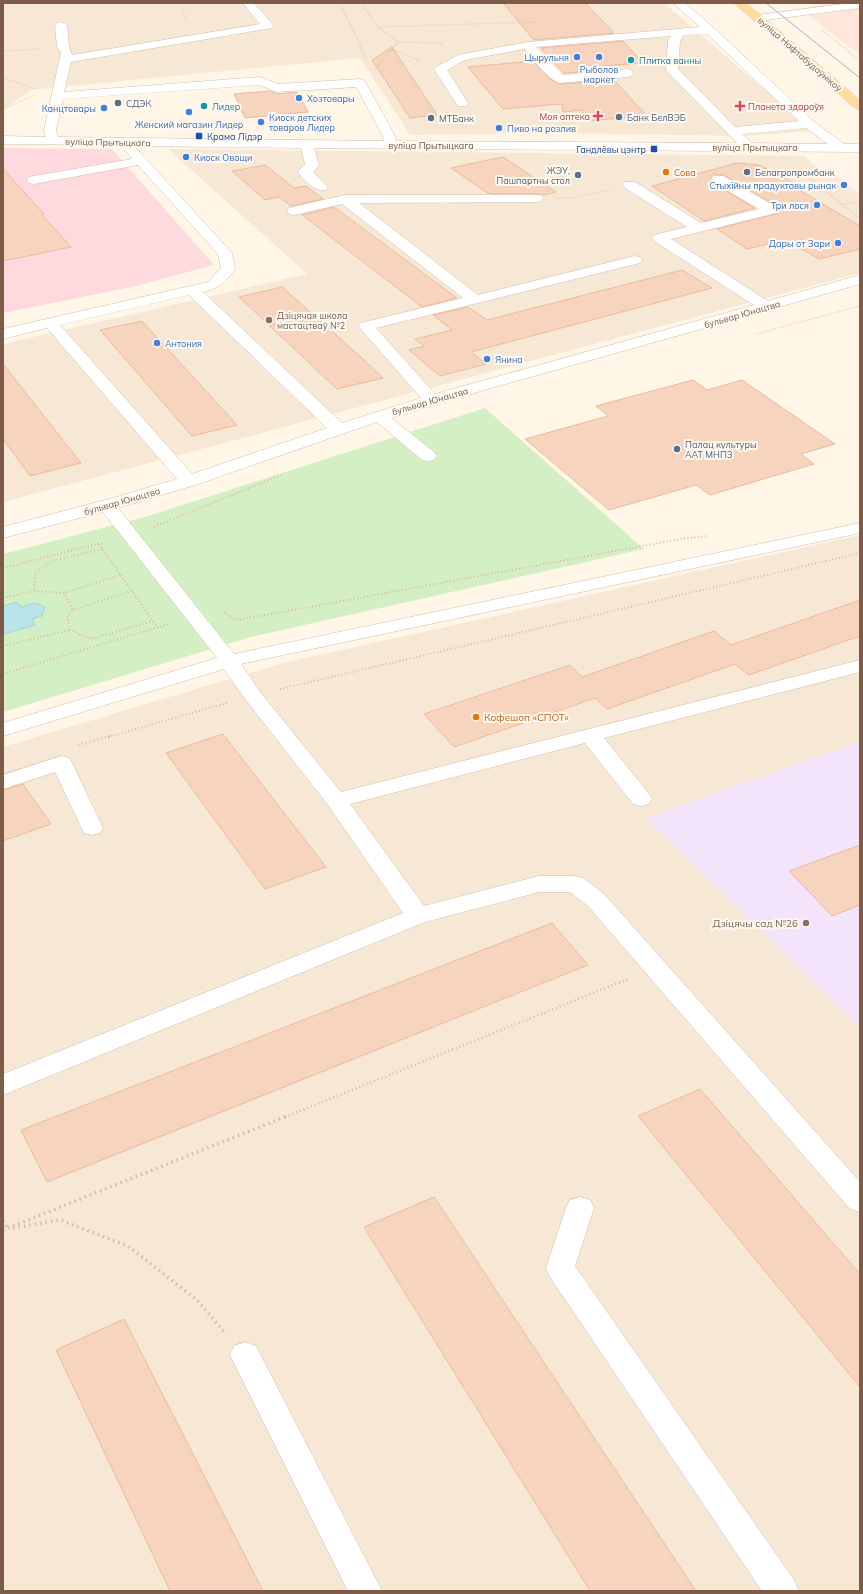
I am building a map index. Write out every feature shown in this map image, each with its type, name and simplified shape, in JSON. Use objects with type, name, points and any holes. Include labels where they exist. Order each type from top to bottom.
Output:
[{"type":"main road","name":"вуліца Нафтабудаўнікоў","points":[[739,3],[860,106]]},
{"type":"street","points":[[66,59],[268,26],[248,3]]},
{"type":"street","points":[[678,3],[710,30],[809,124],[840,147]]},
{"type":"street","points":[[758,18],[860,5]]},
{"type":"street","points":[[53,141],[50,130],[67,53],[63,47],[61,25]]},
{"type":"street","points":[[462,103],[440,69],[462,57],[528,45],[710,30]]},
{"type":"street","points":[[681,32],[674,40],[672,70],[748,147]]},
{"type":"street","points":[[528,45],[542,62],[560,79],[628,73]]},
{"type":"street","points":[[58,96],[260,81],[277,88],[360,83],[388,134],[392,145]]},
{"type":"street","points":[[733,132],[809,124]]},
{"type":"street","name":"вуліца Прытыцкага","points":[[3,140],[392,145],[860,148]]},
{"type":"street","points":[[3,334],[213,285],[228,269],[225,253],[130,149],[131,142]]},
{"type":"street","points":[[306,144],[312,165],[306,172],[321,187]]},
{"type":"street","points":[[34,180],[141,161]]},
{"type":"street","points":[[718,179],[771,210],[658,238],[768,307]]},
{"type":"street","points":[[630,186],[699,228]]},
{"type":"street","points":[[294,211],[345,199],[536,198]]},
{"type":"street","points":[[345,199],[475,300]]},
{"type":"street","points":[[432,400],[366,326],[635,260]]},
{"type":"street","name":"бульвар Юнацтва","points":[[3,533],[107,506],[188,481],[338,429],[432,400],[768,307],[860,279]]},
{"type":"street","points":[[192,290],[338,429]]},
{"type":"street","points":[[51,324],[188,481]]},
{"type":"street","points":[[379,416],[428,456]]},
{"type":"street","points":[[107,506],[229,662],[253,696],[336,800],[418,916]]},
{"type":"street","points":[[3,730],[229,662],[860,528]]},
{"type":"street","points":[[336,800],[860,666]]},
{"type":"street","points":[[590,735],[642,799]]},
{"type":"street","points":[[3,782],[61,764],[92,828]]},
{"type":"street","points":[[3,1085],[418,916],[539,884],[575,884],[596,900],[860,1201]]},
{"type":"street","points":[[580,1208],[560,1268],[782,1591]]},
{"type":"street","points":[[245,1355],[365,1591]]},
{"type":"path","points":[[340,3],[367,60]]},
{"type":"path","points":[[360,3],[378,27],[398,42]]},
{"type":"path","points":[[378,27],[542,22]]},
{"type":"path","points":[[3,52],[63,47]]},
{"type":"path","points":[[392,49],[440,69]]},
{"type":"path","points":[[3,109],[36,94]]},
{"type":"path","points":[[536,198],[571,198],[630,186]]},
{"type":"path","points":[[841,204],[860,202]]},
{"type":"path","points":[[754,334],[860,306]]},
{"type":"path","points":[[3,568],[99,544],[161,524],[283,474]]},
{"type":"path","points":[[3,674],[158,628],[192,615],[216,608],[238,620],[681,539],[711,535]]},
{"type":"path","points":[[99,544],[158,628]]},
{"type":"path","points":[[34,591],[35,573],[52,561],[102,549]]},
{"type":"path","points":[[71,746],[253,696],[860,553]]},
{"type":"path","points":[[3,598],[34,591],[64,593],[121,575]]},
{"type":"path","points":[[70,630],[67,617],[73,610],[132,591]]},
{"type":"path","points":[[64,593],[73,610]]},
{"type":"path","points":[[3,646],[70,630],[91,639],[153,621]]},
{"type":"path","points":[[5,1230],[655,968]]},
{"type":"path","points":[[5,1230],[60,1220],[128,1246],[197,1300],[245,1355]]},
{"type":"path","points":[[3,1221],[5,1230]]},
{"type":"shaded area","points":[[3,3],[664,3],[813,131],[743,136],[554,133],[410,135],[360,58],[31,90],[3,110]]},
{"type":"shaded area","points":[[833,3],[860,3],[860,55],[800,9]]},
{"type":"shaded area","points":[[3,148],[112,149],[214,265],[132,287],[3,313]]},
{"type":"shaded area","points":[[168,149],[804,156],[860,202],[860,273],[3,502],[3,344],[307,274]]},
{"type":"shaded area","name":"Стыхійны прадуктовы рынак","points":[[837,175],[860,194],[860,202],[829,176]]},
{"type":"shaded area","points":[[860,535],[860,1591],[3,1591],[3,747],[283,663]]},
{"type":"shaded area","name":"Дзіцячы сад №26","points":[[860,742],[860,1028],[646,818]]},
{"type":"green space","points":[[485,408],[644,549],[251,637],[3,712],[3,554],[145,517]]},
{"type":"water","points":[[17,602],[21,607],[35,603],[45,607],[42,616],[32,619],[35,625],[3,634],[3,606]]},
{"type":"building","points":[[503,3],[585,3],[614,33],[534,40]]},
{"type":"building","points":[[623,41],[643,63],[602,66],[605,70],[564,73],[541,48]]},
{"type":"building","points":[[392,47],[437,115],[410,118],[372,60]]},
{"type":"building","points":[[533,61],[550,79],[559,84],[614,80],[647,116],[584,121],[583,110],[563,112],[562,104],[503,109],[468,67]]},
{"type":"building","points":[[270,91],[277,94],[297,92],[308,112],[245,118],[234,94]]},
{"type":"building","points":[[503,157],[556,192],[543,195],[492,194],[486,192],[451,168]]},
{"type":"building","points":[[737,163],[759,165],[794,183],[789,184],[860,226],[860,249],[819,259],[786,240],[747,249],[717,229],[776,214],[779,211],[777,206],[724,175],[713,174],[710,178],[712,183],[755,208],[704,221],[652,186]]},
{"type":"building","points":[[265,165],[294,188],[306,186],[323,199],[291,206],[279,197],[265,200],[232,171]]},
{"type":"building","points":[[3,169],[44,214],[42,215],[71,247],[3,261]]},
{"type":"building","points":[[334,207],[457,298],[422,307],[302,215]]},
{"type":"building","points":[[682,270],[712,288],[471,352],[486,364],[440,376],[409,350],[424,346],[415,339],[452,330],[433,315],[468,307],[487,320]]},
{"type":"building","points":[[282,287],[383,378],[337,389],[239,297]]},
{"type":"building","points":[[142,321],[237,425],[192,436],[100,330]]},
{"type":"building","points":[[3,364],[81,463],[30,476],[3,439]]},
{"type":"building","name":"Палац культуры ААТ МНПЗ","points":[[693,380],[707,390],[742,380],[835,444],[801,454],[814,464],[710,495],[696,485],[609,510],[525,439],[608,416],[596,406]]},
{"type":"building","points":[[860,600],[860,636],[749,675],[735,664],[607,709],[595,698],[454,747],[424,714],[570,665],[582,677],[714,631],[731,645]]},
{"type":"building","points":[[223,734],[326,867],[265,889],[166,753]]},
{"type":"building","points":[[23,784],[51,824],[3,841],[3,790]]},
{"type":"building","points":[[860,845],[860,905],[832,916],[789,871]]},
{"type":"building","points":[[552,923],[588,965],[47,1182],[21,1130]]},
{"type":"building","points":[[700,1089],[860,1274],[860,1387],[638,1116]]},
{"type":"building","points":[[434,1197],[696,1591],[590,1591],[364,1227]]},
{"type":"building","points":[[124,1319],[263,1591],[170,1591],[56,1350]]},
{"type":"tram line","points":[[766,3],[860,78]]},
{"type":"place","name":"Цырульня","points":[[577,57]]},
{"type":"place","name":"Рыболов маркет","points":[[599,57]]},
{"type":"place","name":"Плитка ванны","points":[[631,60]]},
{"type":"place","name":"Хозтовары","points":[[299,98]]},
{"type":"place","name":"СДЭК","points":[[118,103]]},
{"type":"place","name":"Лидер","points":[[204,106]]},
{"type":"place","name":"Планета здароўя","points":[[740,106]]},
{"type":"place","name":"Канцтовары","points":[[104,108]]},
{"type":"place","name":"Женский магазин Лидер","points":[[189,112]]},
{"type":"place","name":"Моя аптека","points":[[598,116]]},
{"type":"place","name":"Банк БелВЭБ","points":[[619,117]]},
{"type":"place","name":"МТБанк","points":[[431,118]]},
{"type":"place","name":"Киоск детских товаров Лидер","points":[[261,122]]},
{"type":"place","name":"Пиво на розлив","points":[[499,128]]},
{"type":"place","name":"Крама Лідэр","points":[[199,136]]},
{"type":"place","name":"Гандлёвы цэнтр","points":[[654,149]]},
{"type":"place","name":"Киоск Овощи","points":[[186,157]]},
{"type":"place","name":"Сова","points":[[666,172]]},
{"type":"place","name":"Белагропромбанк","points":[[747,172]]},
{"type":"place","name":"ЖЭУ, Пашпартны стол","points":[[578,175]]},
{"type":"place","name":"Стыхійны прадуктовы рынак","points":[[844,185]]},
{"type":"place","name":"Три лося","points":[[817,205]]},
{"type":"place","name":"Дары от Зари","points":[[838,243]]},
{"type":"place","name":"Дзіцячая школа мастацтваў №2","points":[[269,320]]},
{"type":"place","name":"Антония","points":[[157,343]]},
{"type":"place","name":"Янина","points":[[487,359]]},
{"type":"place","name":"Палац культуры ААТ МНПЗ","points":[[677,449]]},
{"type":"place","name":"Кофешоп «СПОТ»","points":[[476,717]]},
{"type":"place","name":"Дзіцячы сад №26","points":[[806,923]]}]
